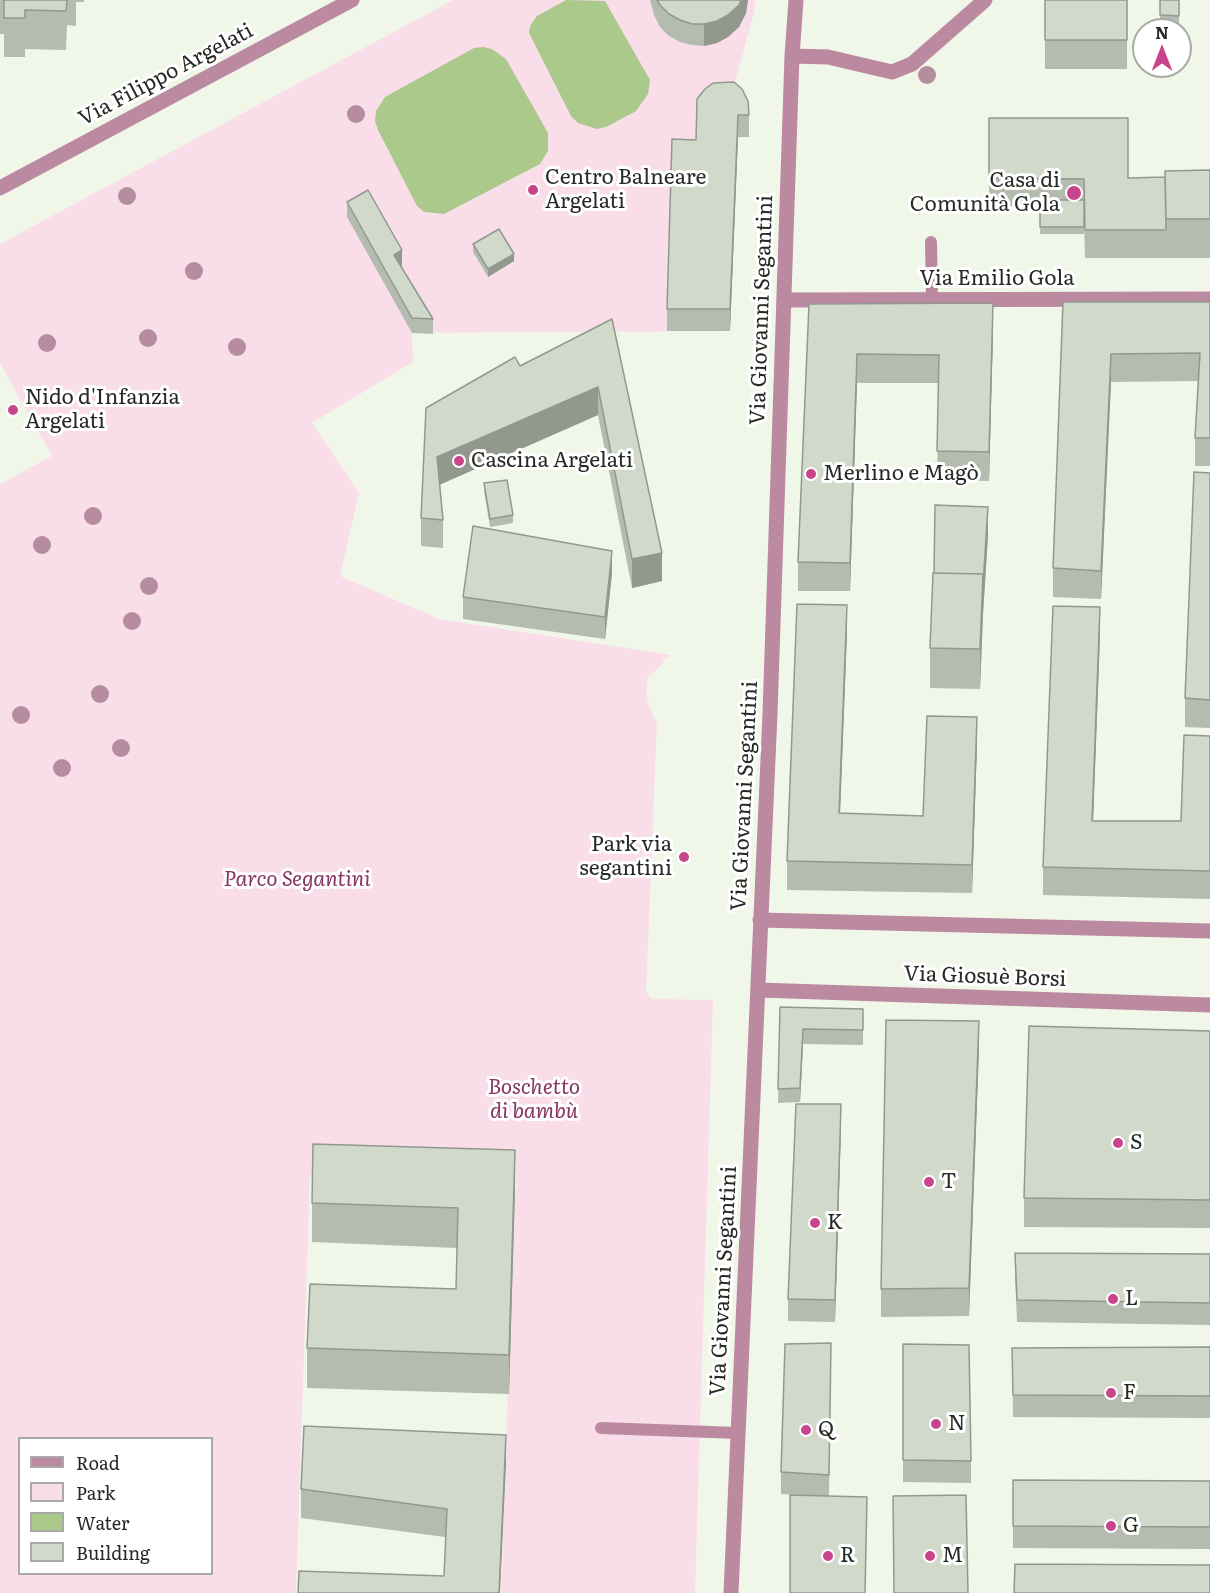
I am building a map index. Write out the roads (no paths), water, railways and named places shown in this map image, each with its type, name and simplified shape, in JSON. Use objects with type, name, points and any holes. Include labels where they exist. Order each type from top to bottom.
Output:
[{"type":"street","name":"Via Filippo Argelati","points":[[2,182],[352,0]]},
{"type":"street","name":"Via Giovanni Segantini","points":[[731,1593],[759,990],[792,56],[796,0]]},
{"type":"street","points":[[792,56],[828,57],[892,72],[912,64],[985,0]]},
{"type":"street","name":"Via Emilio Gola","points":[[784,300],[1210,299]]},
{"type":"street","points":[[760,920],[1210,931]]},
{"type":"street","name":"Via Giosuè Borsi","points":[[759,990],[1210,1005]]},
{"type":"lane","points":[[931,242],[932,301]]},
{"type":"lane","points":[[602,1428],[738,1433]]},
{"type":"water","points":[[566,0],[605,1],[650,80],[648,94],[636,111],[606,127],[597,129],[578,123],[571,116],[529,33],[530,26],[537,16]]},
{"type":"water","points":[[474,48],[492,49],[506,59],[548,133],[548,151],[540,164],[444,214],[424,212],[417,206],[378,130],[375,121],[376,111],[385,97]]},
{"type":"place","name":"Centro Balneare Argelati","points":[[533,190]]},
{"type":"place","name":"Casa di Comunità Gola","points":[[1074,193]]},
{"type":"place","name":"Nido d'Infanzia Argelati","points":[[13,410]]},
{"type":"place","name":"Cascina Argelati","points":[[459,461]]},
{"type":"place","name":"Merlino e Magò","points":[[811,474]]},
{"type":"place","name":"Park via segantini","points":[[684,857]]},
{"type":"place","name":"S","points":[[1118,1143]]},
{"type":"place","name":"T","points":[[929,1182]]},
{"type":"place","name":"K","points":[[815,1223]]},
{"type":"place","name":"L","points":[[1113,1299]]},
{"type":"place","name":"F","points":[[1111,1393]]},
{"type":"place","name":"N","points":[[936,1424]]},
{"type":"place","name":"Q","points":[[806,1430]]},
{"type":"place","name":"G","points":[[1111,1526]]},
{"type":"place","name":"R","points":[[828,1556]]},
{"type":"place","name":"M","points":[[930,1556]]},
{"type":"park label","name":"Parco Segantini","points":[[297,880]]},
{"type":"park label","name":"Boschetto di bambù","points":[[534,1100]]}]
